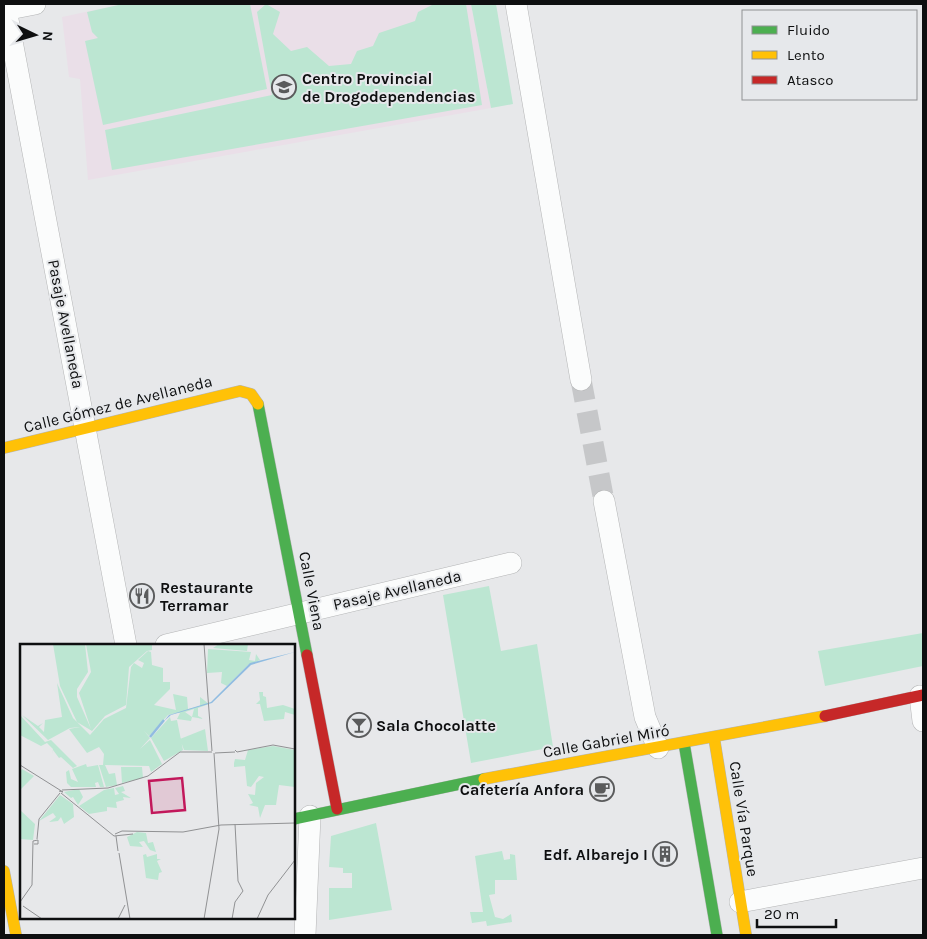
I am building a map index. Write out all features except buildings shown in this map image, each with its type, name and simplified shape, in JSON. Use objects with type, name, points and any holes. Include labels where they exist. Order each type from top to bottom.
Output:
[{"type":"street","points":[[5,8],[35,4]]},
{"type":"street","points":[[516,4],[581,380]]},
{"type":"street","name":"Pasaje Avellaneda","points":[[5,8],[126,644]]},
{"type":"street","name":"Calle Gómez de Avellaneda","points":[[4,448],[240,391]]},
{"type":"street","name":"Calle Viena","points":[[240,391],[251,394],[258,404],[337,809]]},
{"type":"street","points":[[604,501],[645,717],[658,748]]},
{"type":"street","name":"Pasaje Avellaneda","points":[[170,644],[511,563]]},
{"type":"street","points":[[921,695],[923,721]]},
{"type":"street","name":"Calle Gabriel Miró","points":[[302,817],[921,695]]},
{"type":"street","name":"Calle Vía Parque","points":[[714,737],[746,935]]},
{"type":"street","points":[[684,743],[717,935]]},
{"type":"street","points":[[302,817],[305,935]]},
{"type":"street","points":[[740,902],[923,868]]},
{"type":"street","points":[[4,871],[6,894],[16,935]]},
{"type":"street","points":[[6,894],[20,890]]},
{"type":"shaded area","name":"Centro Provincial de Drogodependencias","points":[[123,4],[471,4],[491,108],[88,180],[80,79],[69,77],[62,17]]},
{"type":"green space","points":[[123,4],[250,4],[267,89],[103,125],[85,41],[98,38],[92,32],[87,12]]},
{"type":"green space","points":[[266,4],[280,12],[273,34],[291,51],[307,47],[329,66],[351,64],[357,51],[373,46],[379,33],[415,21],[418,12],[434,4],[466,4],[482,105],[112,170],[105,130],[272,95],[257,12]]},
{"type":"green space","points":[[471,4],[496,4],[513,104],[491,108]]},
{"type":"green space","points":[[489,586],[501,651],[537,644],[553,747],[471,763],[443,595]]},
{"type":"green space","points":[[923,633],[923,666],[825,686],[818,651]]},
{"type":"green space","points":[[376,823],[392,910],[329,920],[329,888],[352,888],[352,873],[343,873],[343,868],[329,867],[331,836]]},
{"type":"green space","points":[[502,851],[504,860],[510,859],[510,854],[515,855],[517,880],[495,880],[495,894],[489,895],[495,917],[503,919],[511,914],[512,922],[487,926],[486,921],[472,923],[470,912],[483,912],[475,856]]},
{"type":"tunnel","points":[[581,380],[604,501]]},
{"type":"traffic: fast","points":[[258,404],[307,655]]},
{"type":"traffic: fast","points":[[684,743],[717,935]]},
{"type":"traffic: fast","points":[[295,819],[484,779]]},
{"type":"traffic: slow","points":[[4,448],[240,391],[251,394],[258,404]]},
{"type":"traffic: slow","points":[[484,779],[825,716]]},
{"type":"traffic: slow","points":[[714,737],[746,935]]},
{"type":"traffic: slow","points":[[4,871],[16,935]]},
{"type":"traffic: jam","points":[[307,655],[337,809]]},
{"type":"traffic: jam","points":[[825,716],[923,695]]},
{"type":"place","name":"Centro Provincial de Drogodependencias","points":[[284,87]]},
{"type":"place","name":"Restaurante Terramar","points":[[142,596]]},
{"type":"place","name":"Sala Chocolatte","points":[[359,725]]},
{"type":"place","name":"Cafetería Anfora","points":[[602,789]]},
{"type":"place","name":"Edf. Albarejo I","points":[[665,854]]}]
